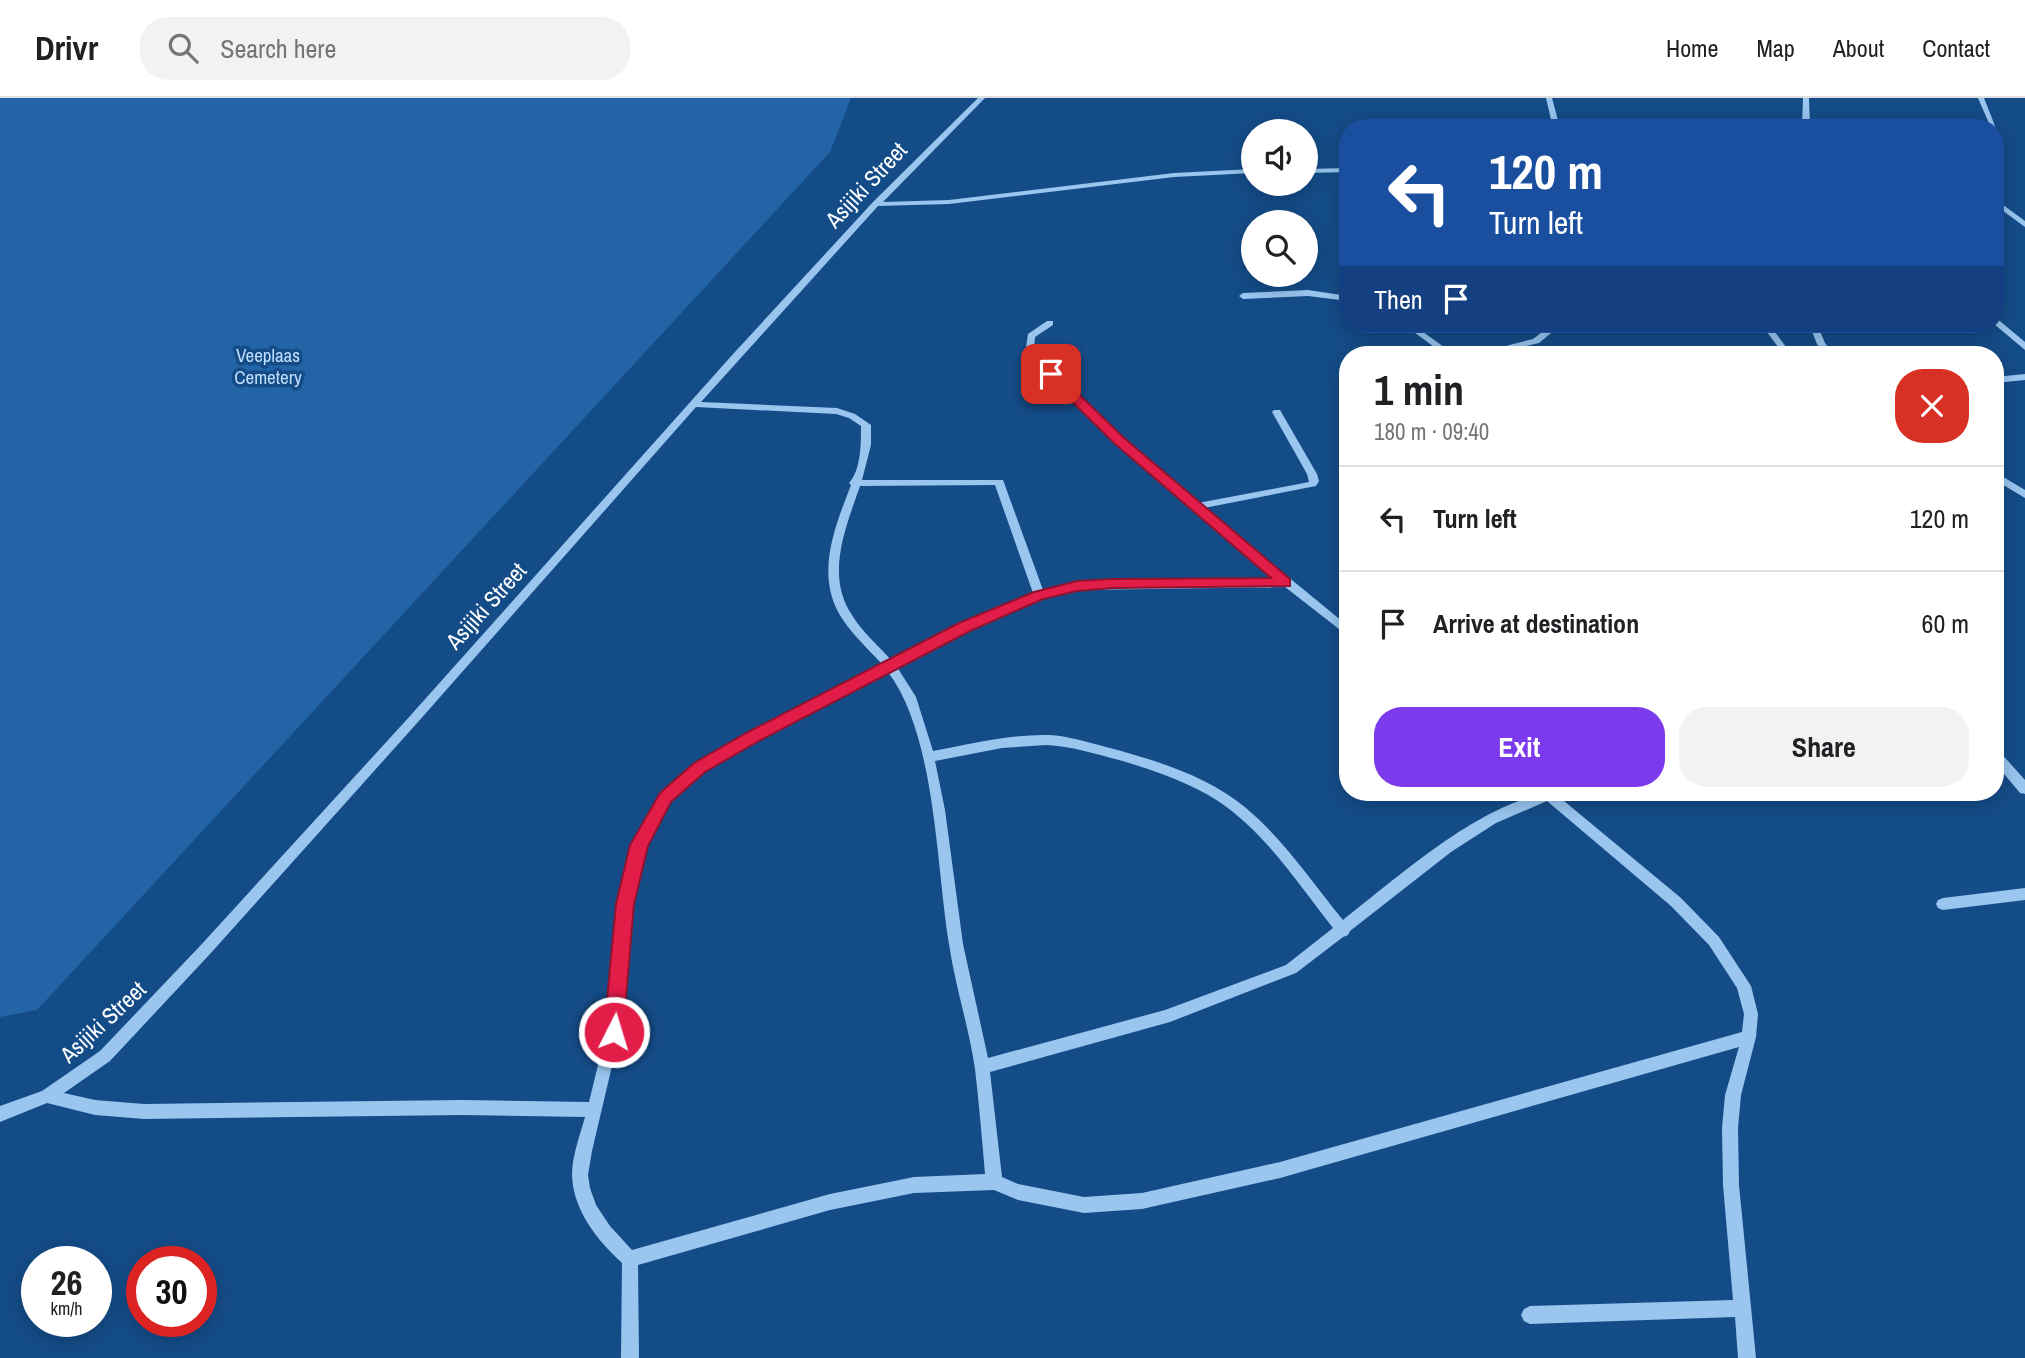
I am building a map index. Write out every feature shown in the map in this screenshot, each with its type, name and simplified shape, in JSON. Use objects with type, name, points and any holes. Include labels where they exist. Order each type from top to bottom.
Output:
[{"type":"street","name":"Asijiki Street","points":[[0,1114],[47,1096],[105,1056],[205,950],[693,404],[876,204],[982,98]]},
{"type":"street","points":[[1549,98],[1555,119]]},
{"type":"street","points":[[1806,98],[1806,119]]},
{"type":"street","points":[[1980,98],[1990,119]]},
{"type":"street","points":[[1318,170],[1339,170]]},
{"type":"street","points":[[876,204],[948,202],[1174,175],[1241,172]]},
{"type":"street","points":[[2004,208],[2025,225]]},
{"type":"street","points":[[1244,296],[1308,293],[1339,298]]},
{"type":"street","points":[[1050,323],[1031,337],[1030,348],[1037,359],[1089,413],[1195,507],[1339,625]]},
{"type":"street","points":[[2004,328],[2025,347]]},
{"type":"street","points":[[1419,333],[1438,346]]},
{"type":"street","points":[[1515,346],[1536,341],[1546,333]]},
{"type":"street","points":[[2004,379],[2025,377]]},
{"type":"street","points":[[693,404],[837,411],[866,425],[863,462],[837,540],[832,566],[834,586],[847,618],[859,634],[891,665],[909,695],[930,757],[953,930],[982,1067],[994,1182]]},
{"type":"street","points":[[1195,507],[1312,484],[1312,474],[1277,412]]},
{"type":"street","points":[[2004,481],[2025,495]]},
{"type":"street","points":[[854,484],[999,482],[1039,595]]},
{"type":"street","points":[[630,1358],[630,1259],[610,1242],[595,1221],[580,1175],[614,1032],[625,904],[631,874],[639,845],[666,798],[699,768],[721,754],[964,627],[1039,595],[1077,586],[1113,584],[1285,583]]},
{"type":"street","points":[[930,757],[1004,743],[1049,740],[1170,771],[1220,795],[1242,812],[1267,837],[1343,931]]},
{"type":"street","points":[[2004,764],[2025,789]]},
{"type":"street","points":[[982,1067],[1165,1017],[1292,969],[1446,848],[1491,819],[1532,801]]},
{"type":"street","points":[[1559,801],[1676,902],[1714,941],[1744,986],[1751,1014],[1748,1037],[1737,1072],[1730,1128],[1731,1185],[1747,1358]]},
{"type":"street","points":[[1943,904],[2025,894]]},
{"type":"street","points":[[630,1259],[830,1202],[914,1185],[994,1182],[1018,1192],[1084,1205],[1142,1201],[1280,1170],[1748,1037]]},
{"type":"street","points":[[47,1096],[76,1106],[153,1111],[505,1106],[595,1110]]},
{"type":"street","points":[[1530,1315],[1741,1308]]},
{"type":"green space","name":"Veeplaas Cemetery","points":[[0,98],[851,98],[830,152],[37,1010],[0,1017]]},
{"type":"route","points":[[614,1032],[625,904],[639,845],[666,798],[699,768],[754,736],[964,627],[1039,595],[1077,586],[1113,584],[1285,583],[1118,440],[1051,374]]}]
